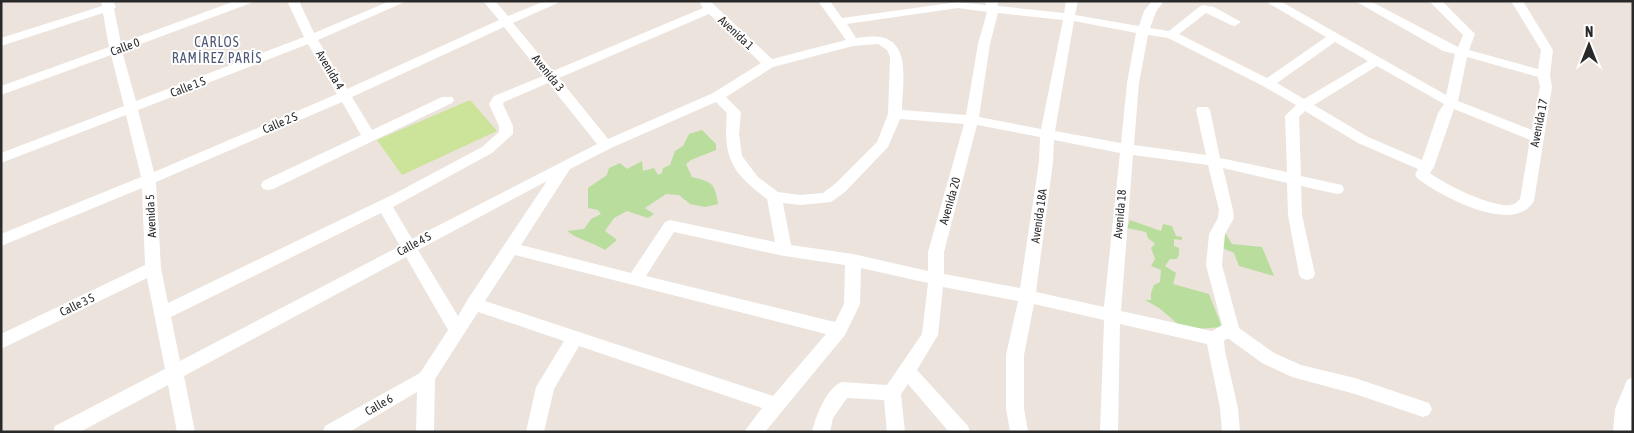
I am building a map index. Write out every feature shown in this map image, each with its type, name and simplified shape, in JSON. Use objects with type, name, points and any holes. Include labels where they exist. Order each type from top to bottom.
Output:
[{"type":"street","name":"Calle 0","points":[[1,91],[247,1]]},
{"type":"street","name":"Avenida 4","points":[[293,1],[311,39],[370,138]]},
{"type":"street","name":"Calle 1 S","points":[[1,158],[311,39],[401,1]]},
{"type":"street","name":"Avenida 3","points":[[490,1],[606,145]]},
{"type":"street","name":"Calle 2 S","points":[[1,240],[149,180],[345,95],[506,21],[556,1]]},
{"type":"street","points":[[824,1],[853,42]]},
{"type":"street","name":"Avenida 18A","points":[[1019,432],[1015,408],[1015,355],[1027,296],[1046,162],[1047,135],[1072,1]]},
{"type":"street","name":"Avenida 18","points":[[1109,432],[1112,314],[1133,83],[1143,30],[1150,11],[1158,1]]},
{"type":"street","points":[[1271,1],[1451,103],[1536,137]]},
{"type":"street","points":[[1361,1],[1447,48],[1544,75]]},
{"type":"street","points":[[838,22],[948,6],[992,6],[1171,35],[1268,83],[1304,104],[1311,111],[1363,140],[1426,167],[1451,103],[1462,52],[1469,33],[1435,1]]},
{"type":"street","name":"Avenida 17","points":[[1426,167],[1422,174],[1431,181],[1470,200],[1508,211],[1516,210],[1523,206],[1526,201],[1546,87],[1544,75],[1547,50],[1517,1]]},
{"type":"street","name":"Avenida 5","points":[[109,4],[116,50],[149,180],[153,268],[186,432]]},
{"type":"street","points":[[1,42],[109,4]]},
{"type":"street","points":[[162,313],[384,205],[487,150],[506,134],[506,126],[497,101],[707,5]]},
{"type":"street","name":"Avenida 1","points":[[707,5],[769,64]]},
{"type":"street","name":"Avenida 20","points":[[892,394],[930,335],[936,279],[936,252],[972,120],[992,6]]},
{"type":"street","points":[[1171,35],[1203,9],[1210,9],[1235,22]]},
{"type":"street","points":[[1268,83],[1334,37]]},
{"type":"street","points":[[718,96],[734,112],[732,134],[735,156],[753,181],[774,197],[800,200],[826,198],[840,188],[883,144],[895,114],[896,57],[893,48],[885,42],[878,40],[853,42],[769,64]]},
{"type":"street","points":[[1308,274],[1294,215],[1292,116],[1304,104],[1377,60]]},
{"type":"street","name":"Calle 4 S","points":[[62,432],[409,246],[564,166],[606,145],[718,96],[769,64]]},
{"type":"street","points":[[268,185],[447,100]]},
{"type":"street","points":[[1204,110],[1226,218],[1217,234],[1214,265],[1232,332]]},
{"type":"street","points":[[895,114],[972,120],[1126,149],[1214,161],[1337,189]]},
{"type":"street","points":[[425,432],[426,378],[564,166]]},
{"type":"street","points":[[774,197],[784,250]]},
{"type":"street","points":[[384,205],[457,330]]},
{"type":"street","points":[[635,280],[670,226],[784,250],[853,260],[936,279],[1112,314],[1215,338]]},
{"type":"street","points":[[511,248],[839,330]]},
{"type":"street","points":[[753,432],[839,330],[852,304],[853,260]]},
{"type":"street","name":"Calle 3 S","points":[[1,342],[153,268]]},
{"type":"street","points":[[474,304],[777,405]]},
{"type":"street","points":[[1215,338],[1222,332],[1232,332],[1268,358],[1298,372],[1356,386],[1423,409]]},
{"type":"street","points":[[535,432],[545,387],[575,337]]},
{"type":"street","points":[[1215,338],[1217,358],[1230,408],[1231,432]]},
{"type":"street","points":[[907,371],[961,432]]},
{"type":"street","name":"Calle 6","points":[[332,432],[426,378]]},
{"type":"street","points":[[1622,432],[1624,409],[1633,386]]},
{"type":"street","points":[[821,432],[825,415],[842,390],[892,394],[896,432]]},
{"type":"green space","points":[[470,100],[497,131],[402,175],[377,140]]},
{"type":"green space","points":[[702,130],[716,144],[716,150],[691,160],[686,164],[692,177],[711,184],[714,188],[718,204],[705,207],[690,204],[679,195],[666,194],[645,208],[654,214],[648,218],[627,211],[614,218],[605,231],[617,240],[605,250],[567,231],[584,229],[591,219],[601,214],[598,210],[588,208],[588,188],[607,175],[609,168],[620,163],[627,169],[642,161],[643,171],[654,168],[658,175],[662,173],[663,168],[670,165],[675,151],[683,146],[689,134]]},
{"type":"green space","points":[[1130,220],[1161,231],[1163,224],[1172,226],[1176,236],[1182,237],[1182,240],[1174,239],[1174,246],[1179,248],[1177,259],[1170,259],[1165,266],[1176,273],[1173,284],[1209,294],[1222,327],[1185,330],[1159,308],[1145,300],[1151,300],[1154,285],[1160,282],[1161,270],[1151,266],[1155,259],[1151,248],[1155,244],[1148,238],[1146,232],[1127,228]]},
{"type":"green space","points":[[1225,233],[1232,244],[1262,247],[1274,276],[1239,266],[1234,253],[1220,247]]},
{"type":"district","name":"CARLOS RAMÍREZ PARÍS","points":[[217,50]]}]
